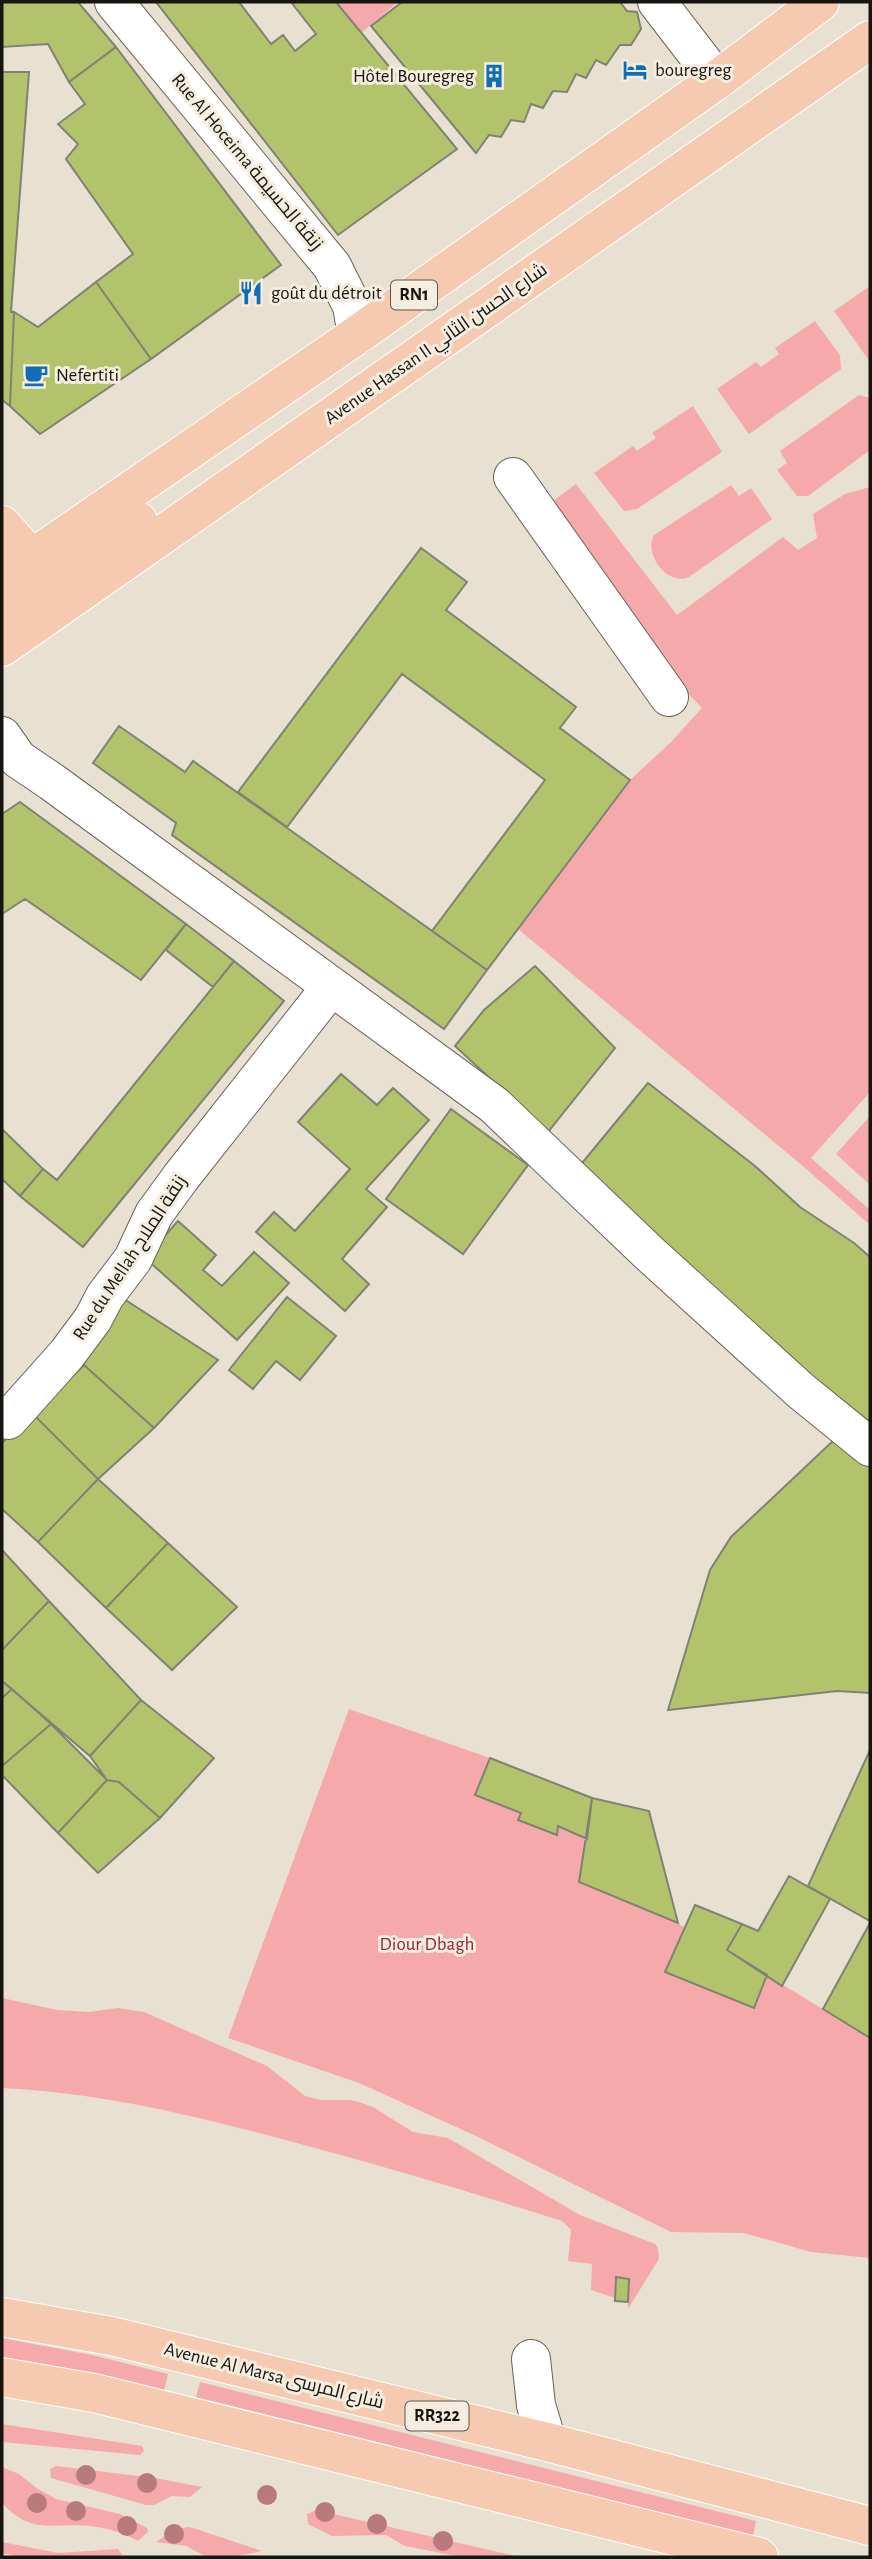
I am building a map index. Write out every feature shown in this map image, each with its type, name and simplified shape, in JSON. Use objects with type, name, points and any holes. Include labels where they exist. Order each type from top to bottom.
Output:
[{"type":"main road","name":"RN1","points":[[17,569],[357,335],[717,80],[820,2]]},
{"type":"main road","name":"Avenue Hassan II شارع الحسن الثاني","points":[[2,647],[870,40]]},
{"type":"main road","points":[[2,610],[249,449],[271,440],[302,437]]},
{"type":"main road","points":[[2,526],[17,569]]},
{"type":"main road","name":"Avenue Al Marsa شارع المرسى","points":[[2,2317],[111,2336],[547,2442],[870,2526]]},
{"type":"main road","points":[[2,2377],[94,2393],[759,2557]]},
{"type":"street","name":"Rue Al Hoceima زنقة الحسيمة","points":[[114,2],[332,266],[352,306],[357,335]]},
{"type":"street","points":[[657,2],[717,80]]},
{"type":"street","points":[[513,477],[669,697]]},
{"type":"street","points":[[2,736],[18,759],[494,1105],[649,1253],[801,1391],[870,1447]]},
{"type":"street","name":"Rue du Mellah زنقة الملاح","points":[[2,1415],[8,1420],[67,1354],[132,1259],[154,1214],[331,987]]},
{"type":"street","points":[[531,2359],[536,2405],[547,2442]]},
{"type":"green space","points":[[336,2],[398,2],[361,33]]},
{"type":"green space","points":[[870,286],[870,362],[834,311]]},
{"type":"green space","points":[[815,321],[840,355],[841,369],[749,434],[717,389],[756,362],[761,367],[779,354],[775,348]]},
{"type":"green space","points":[[859,395],[870,398],[870,450],[808,496],[797,496],[777,470],[787,463],[780,451]]},
{"type":"green space","points":[[693,406],[722,452],[637,509],[624,511],[594,473],[633,446],[637,451],[656,438],[652,433]]},
{"type":"green space","points":[[576,484],[677,615],[783,537],[798,550],[817,538],[813,514],[845,494],[870,487],[870,1092],[811,1158],[870,1210],[870,1225],[518,929],[630,780],[671,742],[702,708],[675,680],[549,504]]},
{"type":"green space","points":[[731,485],[739,496],[751,488],[772,519],[689,577],[681,579],[666,573],[652,551],[654,535]]},
{"type":"green space","points":[[870,1116],[870,1185],[836,1154]]},
{"type":"green space","name":"Diour Dbagh","points":[[349,1709],[490,1758],[475,1795],[521,1813],[518,1819],[557,1835],[558,1826],[587,1839],[579,1882],[685,1927],[665,1972],[754,2008],[767,1975],[870,2038],[870,2258],[811,2252],[744,2233],[671,2232],[476,2136],[359,2083],[228,2038]]},
{"type":"green space","points":[[2,1998],[57,2010],[89,2012],[118,2008],[144,2012],[267,2066],[305,2096],[362,2103],[413,2132],[448,2138],[580,2215],[655,2244],[659,2259],[628,2309],[629,2279],[616,2278],[615,2298],[591,2290],[592,2264],[568,2261],[571,2230],[562,2221],[394,2170],[221,2123],[113,2100],[2,2088]]},
{"type":"green space","points":[[2,2338],[92,2355],[168,2374],[164,2391],[88,2372],[2,2357]]},
{"type":"green space","points":[[200,2382],[756,2521],[753,2536],[196,2397]]},
{"type":"green space","points":[[2,2424],[142,2446],[144,2451],[140,2455],[2,2442]]},
{"type":"green space","points":[[56,2466],[155,2478],[202,2487],[190,2497],[172,2496],[154,2505],[146,2505],[51,2478],[50,2469]]},
{"type":"green space","points":[[2,2467],[19,2474],[56,2499],[120,2514],[147,2528],[148,2532],[138,2541],[97,2527],[43,2525],[23,2520],[2,2503]]},
{"type":"green space","points":[[316,2510],[520,2557],[461,2557],[405,2546],[386,2535],[332,2536],[308,2524],[307,2514]]},
{"type":"green space","points":[[187,2527],[262,2551],[232,2557],[207,2557],[186,2546],[156,2542],[172,2531]]},
{"type":"green space","points":[[2,2542],[58,2553],[118,2549],[122,2554],[107,2557],[22,2557],[2,2553]]},
{"type":"building","points":[[2,2],[78,2],[116,47],[69,82],[48,44],[2,47]]},
{"type":"building","points":[[156,2],[239,2],[271,44],[283,35],[295,51],[316,34],[291,2],[336,2],[457,149],[338,235]]},
{"type":"building","name":"Hôtel Bouregreg","points":[[402,2],[620,2],[627,11],[637,12],[641,29],[631,45],[620,45],[606,65],[596,60],[586,78],[576,74],[567,92],[553,91],[543,108],[531,104],[524,122],[511,120],[501,137],[489,135],[476,153],[371,26]]},
{"type":"building","points":[[116,47],[281,265],[151,359],[96,282],[133,254],[66,159],[78,144],[58,124],[85,104],[69,82]]},
{"type":"building","points":[[2,72],[29,72],[11,312],[14,312],[10,406],[2,400]]},
{"type":"building","points":[[96,282],[151,359],[40,434],[10,406],[14,312],[38,327]]},
{"type":"building","points":[[421,548],[467,582],[446,610],[576,707],[560,728],[630,780],[487,970],[432,931],[545,780],[402,674],[287,827],[238,792]]},
{"type":"building","points":[[119,726],[185,772],[193,761],[487,970],[444,1029],[172,835],[176,823],[93,763]]},
{"type":"building","points":[[20,802],[186,924],[141,980],[25,899],[2,914],[2,814]]},
{"type":"building","points":[[186,924],[234,961],[213,987],[166,950]]},
{"type":"building","points":[[234,961],[284,1001],[83,1247],[20,1196],[43,1169],[57,1180]]},
{"type":"building","points":[[535,966],[615,1048],[548,1132],[455,1046],[484,1010]]},
{"type":"building","points":[[341,1074],[377,1105],[393,1088],[429,1120],[366,1189],[387,1207],[342,1259],[369,1284],[345,1311],[256,1232],[274,1212],[295,1231],[350,1169],[298,1122]]},
{"type":"building","points":[[648,1083],[755,1166],[800,1207],[870,1257],[870,1436],[578,1168]]},
{"type":"building","points":[[451,1109],[528,1165],[463,1254],[386,1199]]},
{"type":"building","points":[[2,1129],[43,1169],[20,1196],[2,1179]]},
{"type":"building","points":[[178,1221],[216,1255],[203,1270],[222,1286],[254,1252],[289,1283],[237,1340],[145,1258]]},
{"type":"building","points":[[287,1297],[336,1336],[300,1380],[276,1361],[253,1389],[229,1370]]},
{"type":"building","points":[[124,1299],[218,1360],[154,1428],[76,1358]]},
{"type":"building","points":[[84,1365],[154,1428],[98,1479],[33,1414]]},
{"type":"building","points":[[33,1414],[98,1479],[38,1542],[2,1509],[2,1443]]},
{"type":"building","points":[[835,1439],[870,1464],[870,1693],[837,1691],[668,1710],[710,1570],[731,1537]]},
{"type":"building","points":[[98,1479],[168,1543],[106,1608],[38,1542]]},
{"type":"building","points":[[168,1543],[237,1607],[172,1670],[106,1608]]},
{"type":"building","points":[[2,1550],[49,1601],[2,1650]]},
{"type":"building","points":[[49,1601],[141,1700],[90,1756],[2,1681],[2,1650]]},
{"type":"building","points":[[2,1681],[12,1689],[2,1698]]},
{"type":"building","points":[[12,1689],[51,1724],[2,1766],[2,1698]]},
{"type":"building","points":[[141,1700],[214,1758],[160,1818],[119,1782],[107,1780],[90,1756]]},
{"type":"building","points":[[51,1724],[107,1780],[58,1833],[2,1775],[2,1766]]},
{"type":"building","points":[[870,1750],[870,1921],[808,1886]]},
{"type":"building","points":[[490,1758],[592,1798],[587,1839],[558,1826],[557,1835],[518,1820],[521,1813],[475,1795]]},
{"type":"building","points":[[107,1780],[119,1782],[160,1818],[98,1873],[58,1833]]},
{"type":"building","points":[[592,1798],[649,1811],[678,1923],[579,1882]]},
{"type":"building","points":[[789,1876],[830,1899],[782,1986],[727,1950],[742,1924],[758,1931]]},
{"type":"building","points":[[695,1905],[742,1924],[727,1950],[767,1975],[754,2008],[665,1972]]},
{"type":"building","points":[[870,1923],[870,2038],[823,2009]]},
{"type":"building","points":[[616,2277],[629,2279],[628,2302],[615,2301]]},
{"type":"place","name":"bouregreg","points":[[635,70]]},
{"type":"place","name":"Hôtel Bouregreg","points":[[494,76]]},
{"type":"place","name":"goût du détroit","points":[[251,293]]},
{"type":"place","name":"Nefertiti","points":[[36,375]]}]
